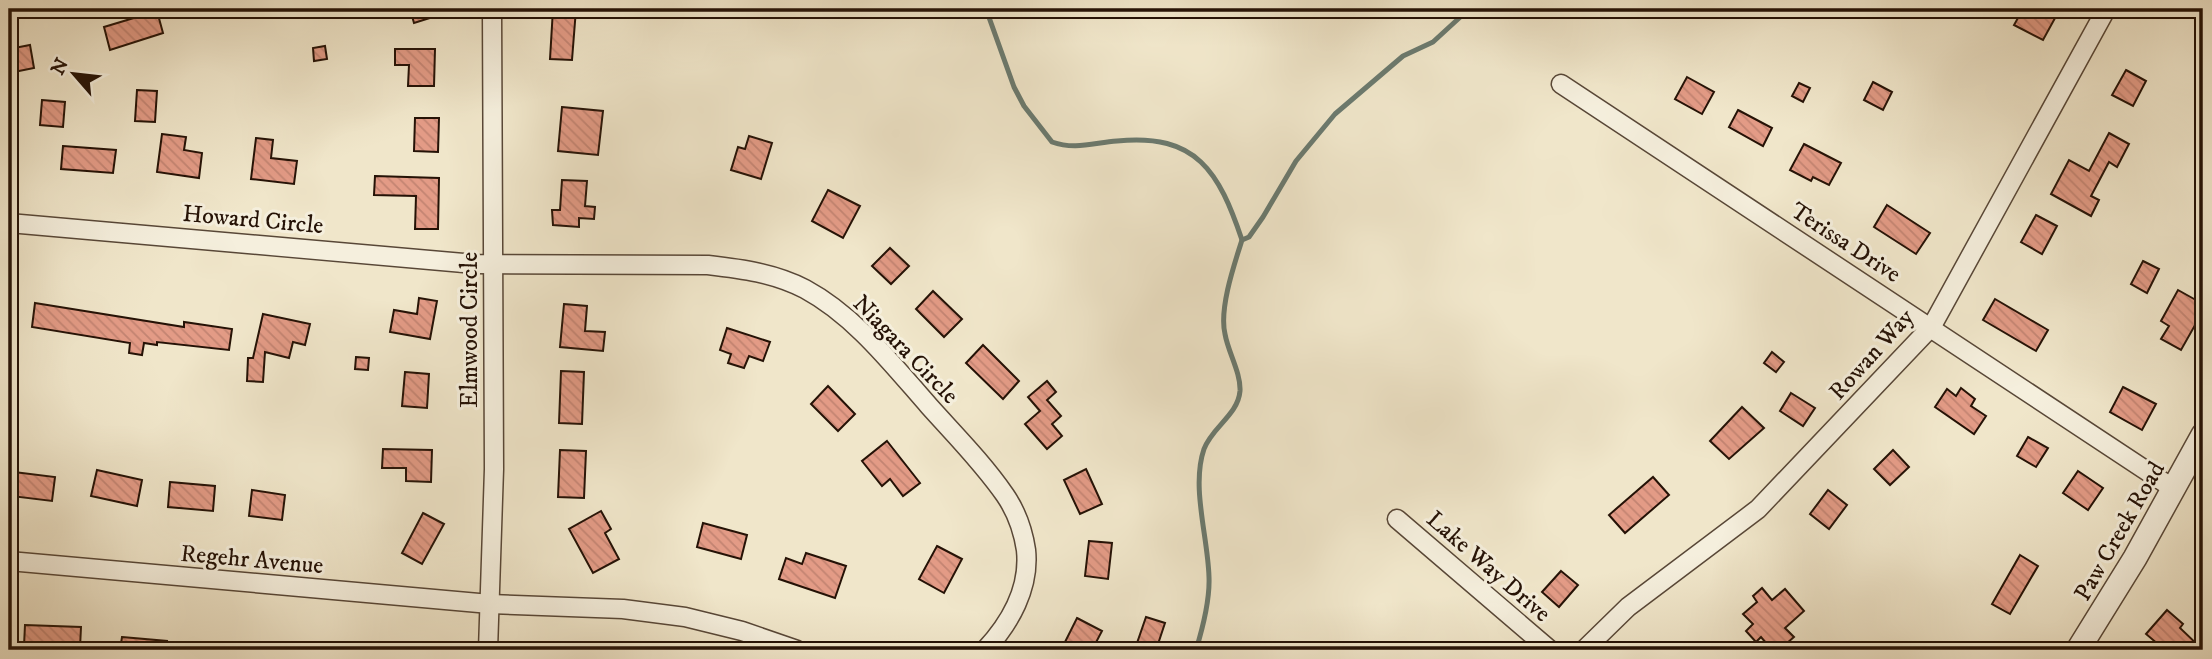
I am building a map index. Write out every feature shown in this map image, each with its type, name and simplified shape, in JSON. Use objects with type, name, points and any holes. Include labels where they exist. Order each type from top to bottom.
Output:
[{"type":"street","name":"Elmwood Circle","points":[[488,650],[494,469],[492,9]]},
{"type":"street","name":"Rowan Way","points":[[1584,650],[1628,607],[1758,509],[1932,326],[2103,15]]},
{"type":"street","name":"Terissa Drive","points":[[1560,84],[1932,326],[2174,489]]},
{"type":"street","name":"Howard Circle","points":[[9,223],[494,265]]},
{"type":"street","name":"Niagara Circle","points":[[494,265],[708,265],[744,269],[774,276],[803,288],[847,318],[981,464],[1017,515],[1026,547],[1024,581],[1018,603],[1003,630],[985,650]]},
{"type":"street","name":"Paw Creek Road","points":[[2078,650],[2092,631],[2203,435]]},
{"type":"street","name":"Lake Way Drive","points":[[1397,519],[1550,650]]},
{"type":"street","name":"Regehr Avenue","points":[[9,561],[491,604]]},
{"type":"street","points":[[491,604],[612,609],[685,617],[742,631],[797,650]]},
{"type":"building","points":[[410,9],[449,9],[449,12],[414,23]]},
{"type":"building","points":[[553,9],[576,9],[572,60],[550,59]]},
{"type":"building","points":[[2023,9],[2060,9],[2043,40],[2014,25]]},
{"type":"building","points":[[157,11],[163,33],[110,50],[104,27]]},
{"type":"building","points":[[30,45],[34,68],[9,73],[9,49]]},
{"type":"building","points":[[325,46],[327,59],[314,61],[313,48]]},
{"type":"building","points":[[395,49],[435,49],[434,86],[408,86],[409,65],[395,65]]},
{"type":"building","points":[[2126,70],[2146,81],[2133,106],[2112,95]]},
{"type":"building","points":[[1687,77],[1714,92],[1702,114],[1675,99]]},
{"type":"building","points":[[1873,82],[1892,92],[1883,110],[1864,100]]},
{"type":"building","points":[[1799,83],[1810,88],[1803,102],[1792,96]]},
{"type":"building","points":[[137,90],[157,91],[155,122],[135,121]]},
{"type":"building","points":[[42,100],[65,102],[63,127],[40,125]]},
{"type":"building","points":[[562,107],[603,111],[598,155],[558,151]]},
{"type":"building","points":[[1738,110],[1772,128],[1763,146],[1729,127]]},
{"type":"building","points":[[415,118],[439,118],[438,152],[414,151]]},
{"type":"building","points":[[2109,133],[2129,144],[2117,167],[2109,162],[2091,196],[2099,200],[2091,216],[2051,194],[2069,160],[2089,171]]},
{"type":"building","points":[[162,134],[186,137],[184,150],[202,153],[199,178],[157,172]]},
{"type":"building","points":[[749,136],[772,143],[761,179],[731,170],[738,147],[745,149]]},
{"type":"building","points":[[256,138],[273,140],[271,158],[297,161],[294,184],[251,179]]},
{"type":"building","points":[[1804,144],[1841,163],[1829,185],[1813,177],[1811,181],[1790,170]]},
{"type":"building","points":[[63,146],[116,150],[113,173],[61,169]]},
{"type":"building","points":[[375,176],[439,178],[438,229],[415,229],[416,196],[374,195]]},
{"type":"building","points":[[562,180],[587,181],[585,206],[595,207],[594,219],[579,218],[579,227],[553,225],[552,210],[560,210]]},
{"type":"building","points":[[828,190],[860,206],[843,238],[812,221]]},
{"type":"building","points":[[1887,205],[1930,233],[1916,254],[1874,227]]},
{"type":"building","points":[[2036,215],[2057,226],[2042,254],[2021,242]]},
{"type":"building","points":[[890,248],[909,266],[891,284],[872,266]]},
{"type":"building","points":[[2143,261],[2159,269],[2147,293],[2131,284]]},
{"type":"building","points":[[2178,290],[2203,304],[2203,311],[2181,350],[2161,339],[2169,326],[2161,321]]},
{"type":"building","points":[[933,291],[962,319],[944,337],[916,309]]},
{"type":"building","points":[[419,298],[437,301],[430,339],[390,332],[394,310],[417,314]]},
{"type":"building","points":[[1995,299],[2048,330],[2036,351],[1983,320]]},
{"type":"building","points":[[35,303],[184,327],[184,322],[232,329],[229,350],[157,342],[157,345],[144,343],[142,355],[129,353],[130,343],[32,327]]},
{"type":"building","points":[[564,304],[587,306],[585,331],[605,332],[603,351],[560,347]]},
{"type":"building","points":[[263,314],[310,324],[305,345],[293,342],[289,358],[265,352],[263,382],[247,381],[248,358],[253,358]]},
{"type":"building","points":[[727,328],[770,342],[763,361],[749,356],[744,368],[728,363],[731,354],[720,350]]},
{"type":"building","points":[[983,345],[1019,381],[1003,399],[966,363]]},
{"type":"building","points":[[1772,352],[1784,362],[1776,372],[1764,363]]},
{"type":"building","points":[[356,357],[369,358],[368,370],[355,369]]},
{"type":"building","points":[[561,371],[584,372],[582,424],[559,423]]},
{"type":"building","points":[[405,372],[429,374],[427,408],[402,406]]},
{"type":"building","points":[[1047,381],[1056,392],[1047,400],[1061,416],[1052,424],[1062,436],[1047,449],[1025,424],[1040,411],[1028,397]]},
{"type":"building","points":[[828,386],[855,414],[838,431],[811,404]]},
{"type":"building","points":[[2123,387],[2156,404],[2142,430],[2110,412]]},
{"type":"building","points":[[1961,388],[1975,399],[1971,406],[1986,416],[1974,434],[1935,407],[1947,389],[1956,396]]},
{"type":"building","points":[[1791,393],[1815,408],[1803,426],[1780,411]]},
{"type":"building","points":[[1742,407],[1764,428],[1729,459],[1710,441]]},
{"type":"building","points":[[2028,437],[2048,448],[2036,467],[2017,456]]},
{"type":"building","points":[[887,441],[920,483],[903,496],[890,479],[882,486],[862,461]]},
{"type":"building","points":[[383,449],[432,450],[431,482],[406,481],[406,468],[382,468]]},
{"type":"building","points":[[560,450],[586,451],[584,498],[558,497]]},
{"type":"building","points":[[1893,450],[1909,467],[1890,485],[1874,469]]},
{"type":"building","points":[[1086,469],[1102,504],[1080,514],[1064,480]]},
{"type":"building","points":[[97,470],[142,480],[137,506],[91,496]]},
{"type":"building","points":[[2078,471],[2103,488],[2088,510],[2063,493]]},
{"type":"building","points":[[14,472],[55,477],[52,501],[11,496]]},
{"type":"building","points":[[1653,477],[1669,495],[1625,533],[1609,515]]},
{"type":"building","points":[[170,482],[215,486],[213,511],[168,507]]},
{"type":"building","points":[[252,490],[285,495],[282,520],[249,516]]},
{"type":"building","points":[[1828,490],[1847,505],[1829,529],[1810,514]]},
{"type":"building","points":[[601,511],[611,529],[605,533],[619,559],[593,573],[569,529]]},
{"type":"building","points":[[423,513],[444,524],[422,564],[402,553]]},
{"type":"building","points":[[703,523],[747,535],[741,559],[697,547]]},
{"type":"building","points":[[1089,541],[1112,543],[1108,579],[1085,576]]},
{"type":"building","points":[[937,546],[962,559],[944,593],[919,579]]},
{"type":"building","points":[[806,553],[846,566],[835,598],[779,579],[786,558],[802,564]]},
{"type":"building","points":[[2020,555],[2038,566],[2010,614],[1992,604]]},
{"type":"building","points":[[1561,571],[1578,585],[1559,607],[1542,592]]},
{"type":"building","points":[[1762,588],[1772,600],[1785,589],[1804,611],[1785,628],[1794,637],[1779,650],[1772,650],[1761,637],[1756,642],[1746,631],[1753,624],[1743,614],[1757,602],[1753,596]]},
{"type":"building","points":[[2167,610],[2183,624],[2180,628],[2203,650],[2165,650],[2146,634]]},
{"type":"building","points":[[1146,617],[1165,623],[1156,650],[1136,646]]},
{"type":"building","points":[[1077,618],[1102,631],[1092,650],[1061,650]]},
{"type":"building","points":[[25,625],[81,627],[80,648],[24,646]]},
{"type":"building","points":[[122,637],[167,641],[166,650],[120,650]]},
{"type":"waterway","points":[[986,9],[1014,87],[1024,106],[1052,142],[1076,146],[1144,140],[1186,151],[1201,162],[1213,177],[1224,195],[1242,240]]},
{"type":"waterway","points":[[1196,650],[1206,614],[1209,586],[1200,496],[1200,464],[1208,441],[1235,407],[1240,391],[1227,341],[1224,312],[1228,287],[1242,240],[1249,237],[1296,161],[1335,114],[1403,56],[1433,42],[1469,9]]}]
